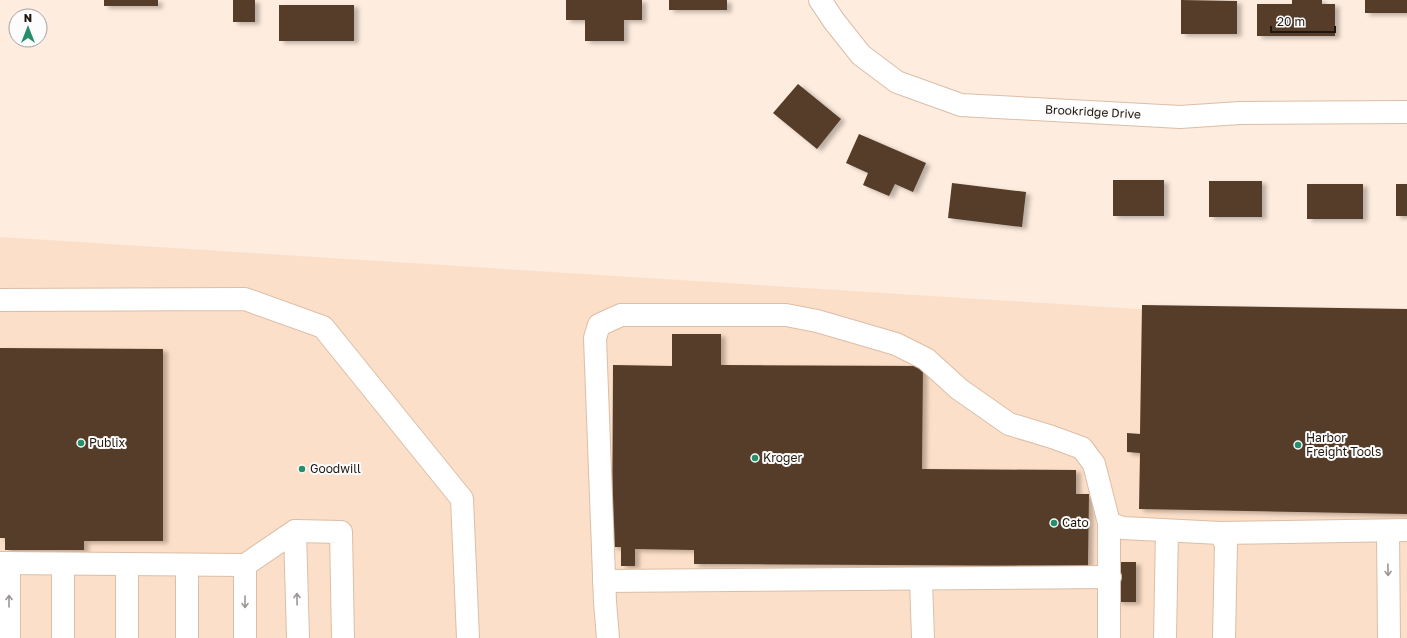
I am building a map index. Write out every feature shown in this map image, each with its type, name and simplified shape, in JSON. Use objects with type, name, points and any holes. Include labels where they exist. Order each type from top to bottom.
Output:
[{"type":"street","name":"Brookridge Drive","points":[[820,0],[834,21],[861,55],[867,60],[897,82],[961,105],[1180,117],[1240,114],[1407,112]]},
{"type":"street","points":[[0,300],[245,299],[323,327],[462,498],[468,638]]},
{"type":"street","points":[[608,638],[604,581],[595,338],[599,325],[621,315],[786,315],[817,321],[896,344],[926,359],[959,389],[1009,424],[1052,436],[1082,448],[1094,464],[1109,523],[1109,638]]},
{"type":"street","points":[[1109,523],[1123,528],[1220,533],[1398,530],[1395,634]]},
{"type":"street","points":[[295,531],[298,638]]},
{"type":"street","points":[[9,638],[5,563],[245,565],[295,531],[341,532],[343,638]]},
{"type":"street","points":[[1165,638],[1167,531]]},
{"type":"street","points":[[1220,533],[1226,544],[1224,638]]},
{"type":"street","points":[[62,638],[63,564]]},
{"type":"street","points":[[127,564],[127,638]]},
{"type":"street","points":[[187,565],[187,638]]},
{"type":"street","points":[[245,565],[245,638]]},
{"type":"street","points":[[604,581],[921,580],[1110,577]]},
{"type":"street","points":[[921,580],[923,638]]},
{"type":"shaded area","points":[[0,237],[1407,326],[1407,638],[0,638]]},
{"type":"building","points":[[104,0],[158,0],[158,6],[104,6]]},
{"type":"building","points":[[233,0],[255,0],[255,22],[233,22]]},
{"type":"building","points":[[566,0],[642,0],[642,20],[624,20],[624,41],[585,41],[585,20],[566,20]]},
{"type":"building","points":[[669,0],[727,0],[727,10],[669,10]]},
{"type":"building","points":[[1181,0],[1237,1],[1237,34],[1181,34]]},
{"type":"building","points":[[1292,0],[1322,0],[1322,4],[1335,4],[1335,36],[1257,36],[1257,4],[1292,4]]},
{"type":"building","points":[[1365,0],[1407,0],[1407,13],[1365,13]]},
{"type":"building","points":[[279,5],[354,5],[354,41],[279,41]]},
{"type":"building","points":[[798,84],[841,119],[817,149],[773,113]]},
{"type":"building","points":[[859,134],[926,163],[913,192],[895,184],[889,196],[863,185],[868,173],[846,163]]},
{"type":"building","points":[[1113,180],[1164,180],[1164,216],[1113,216]]},
{"type":"building","points":[[1209,181],[1262,181],[1262,217],[1209,217]]},
{"type":"building","points":[[952,183],[1026,192],[1022,227],[948,218]]},
{"type":"building","points":[[1307,184],[1363,184],[1363,219],[1307,219]]},
{"type":"building","points":[[1396,184],[1407,184],[1407,216],[1396,216]]},
{"type":"building","points":[[1142,305],[1407,309],[1407,514],[1139,509],[1140,453],[1127,452],[1127,433],[1140,434]]},
{"type":"building","points":[[672,334],[721,334],[721,365],[923,366],[922,469],[1076,470],[1076,494],[1089,494],[1088,566],[694,564],[694,550],[635,549],[635,566],[621,566],[621,547],[612,547],[613,365],[672,366]]},
{"type":"building","name":"Publix","points":[[0,348],[163,349],[163,541],[84,541],[84,550],[5,550],[5,538],[0,538]]},
{"type":"building","points":[[1117,562],[1136,562],[1136,602],[1117,602]]},
{"type":"place","name":"Publix","points":[[81,443]]},
{"type":"place","name":"Harbor Freight Tools","points":[[1298,445]]},
{"type":"place","name":"Kroger","points":[[755,458]]},
{"type":"place","name":"Goodwill","points":[[302,469]]},
{"type":"place","name":"Cato","points":[[1054,523]]}]
